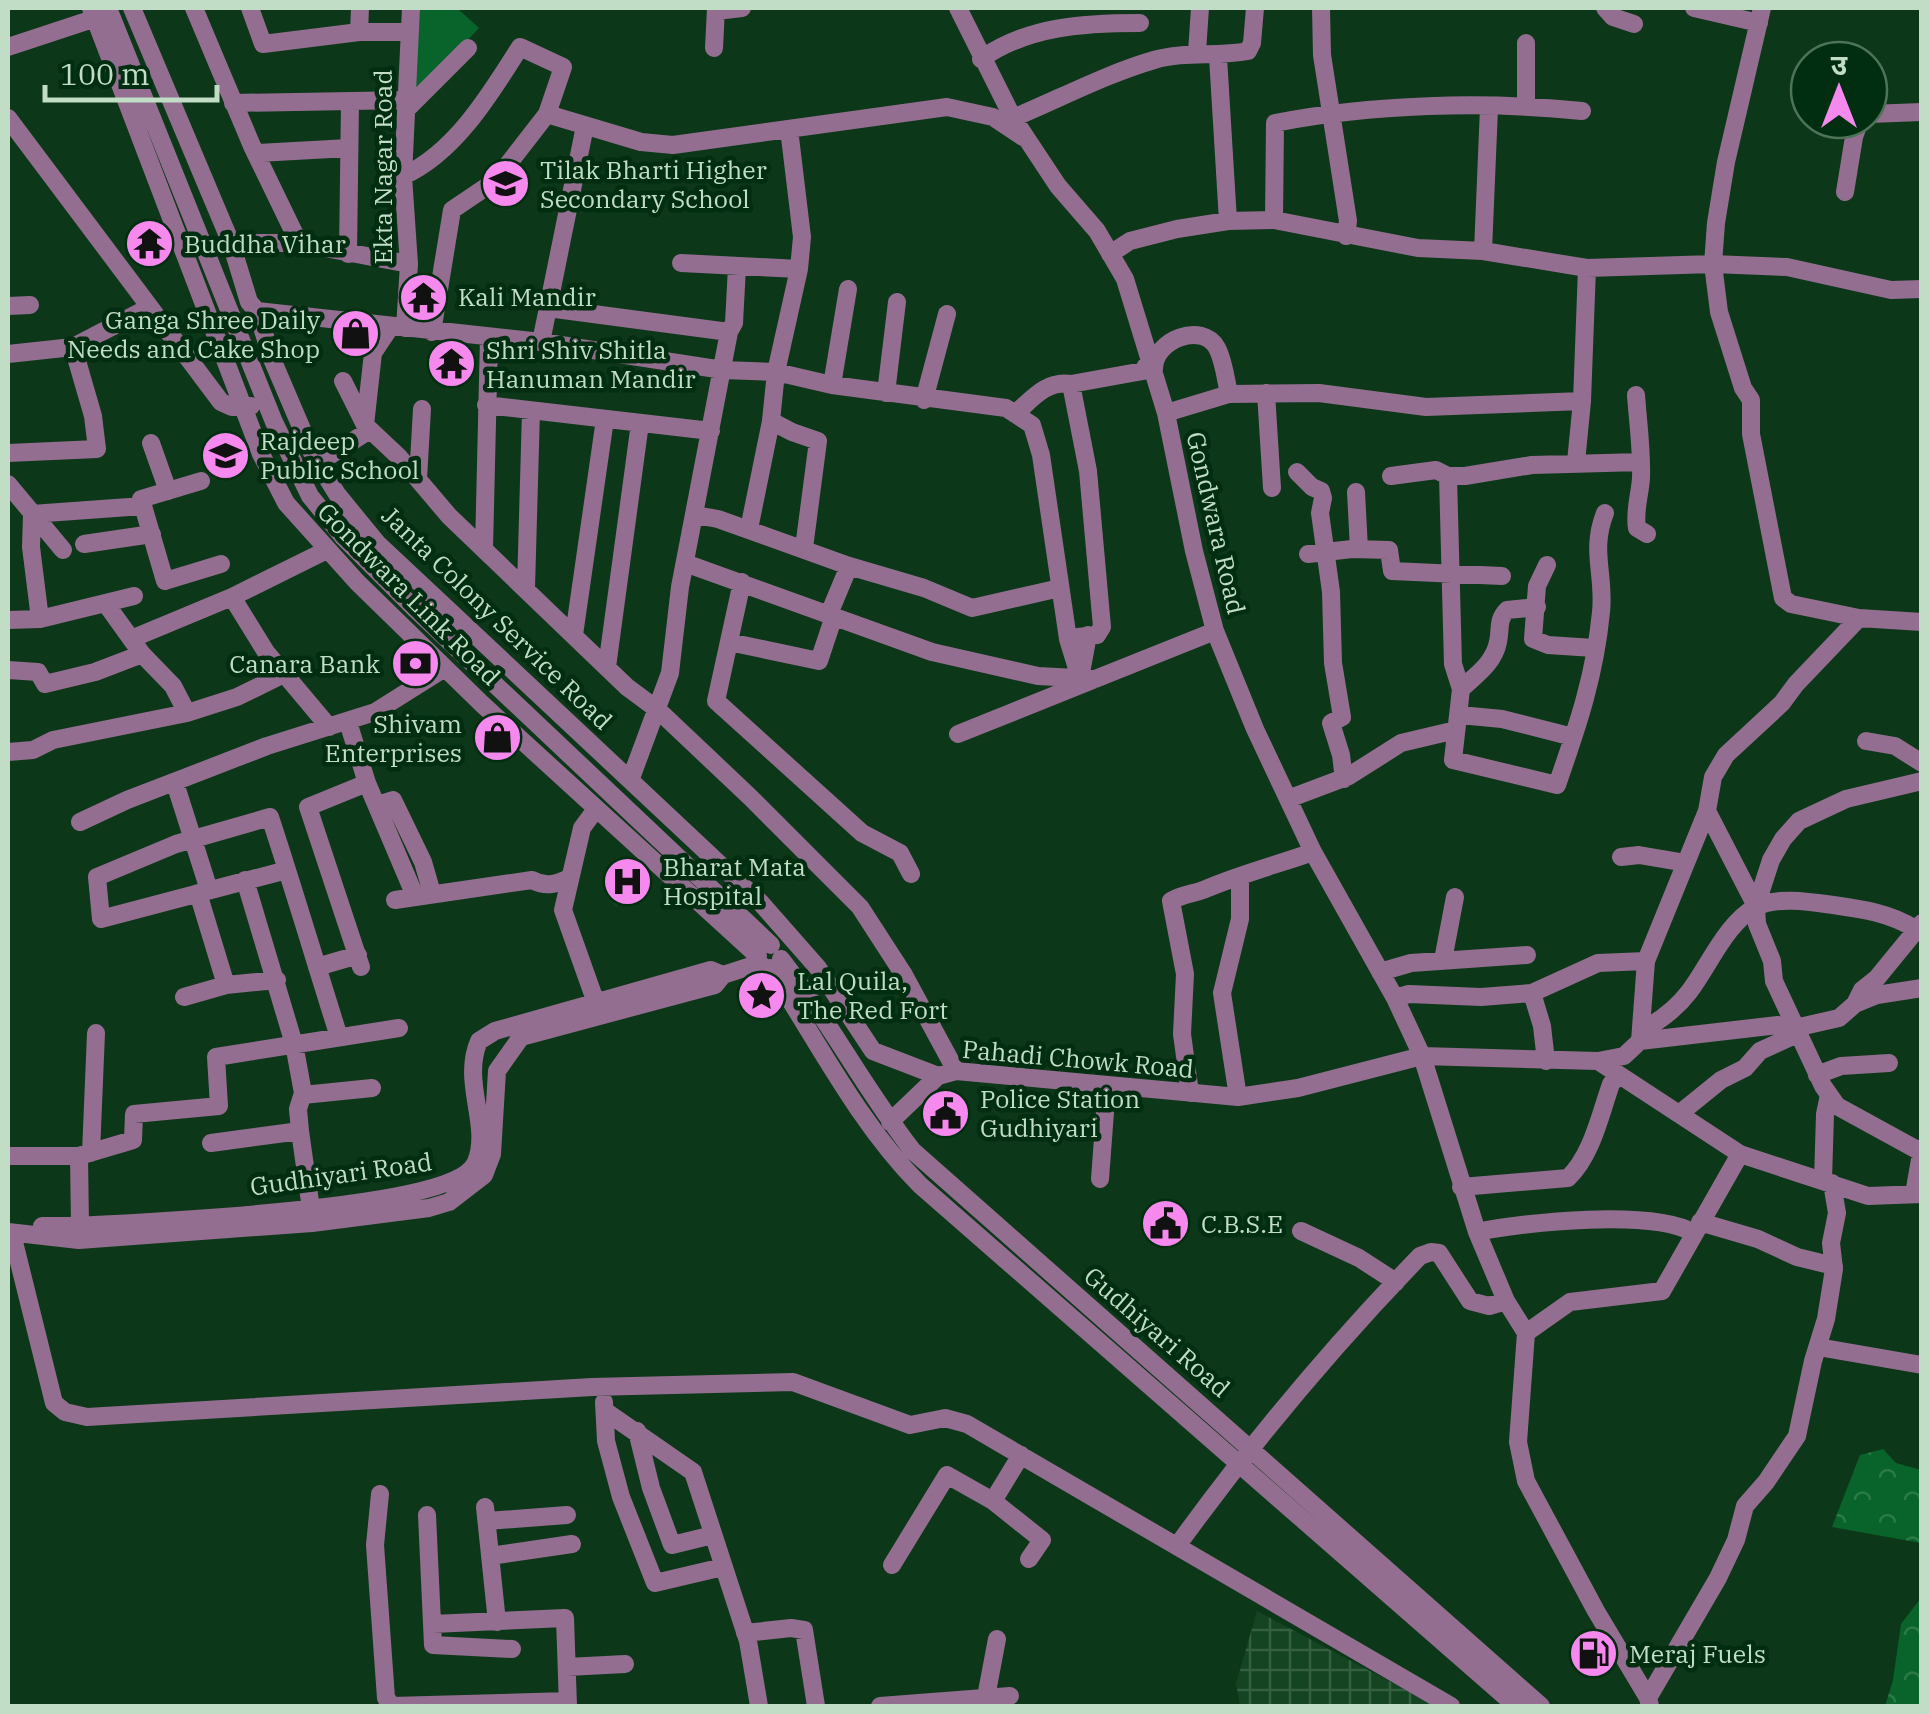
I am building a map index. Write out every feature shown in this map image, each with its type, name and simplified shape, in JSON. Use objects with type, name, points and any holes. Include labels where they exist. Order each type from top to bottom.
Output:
[{"type":"street","name":"Janta Colony Service Road","points":[[132,8],[230,243],[249,302],[257,311],[286,396],[337,494],[378,543],[726,868],[772,953]]},
{"type":"street","points":[[194,8],[299,244]]},
{"type":"street","points":[[250,8],[263,44],[359,32],[409,32]]},
{"type":"street","points":[[359,32],[360,8]]},
{"type":"street","name":"Ekta Nagar Road","points":[[398,327],[409,264],[404,176],[411,8]]},
{"type":"street","points":[[714,48],[716,9],[742,8]]},
{"type":"street","name":"Gondwara Road","points":[[958,8],[1013,118],[1125,279],[1166,413],[1215,631],[1255,729],[1313,852],[1396,998],[1422,1056],[1477,1232],[1506,1300],[1526,1333]]},
{"type":"street","points":[[1197,52],[1200,8]]},
{"type":"street","points":[[1013,118],[1154,60],[1197,52],[1218,57],[1248,51],[1255,8]]},
{"type":"street","points":[[1321,8],[1322,55],[1348,221],[1346,236]]},
{"type":"street","points":[[1604,8],[1613,17],[1634,24]]},
{"type":"street","points":[[1694,8],[1761,16],[1726,162],[1713,264],[1719,312],[1743,388],[1751,400],[1751,434],[1783,598],[1791,604],[1859,618],[1922,622]]},
{"type":"street","points":[[8,47],[98,11]]},
{"type":"street","name":"Gondwara Link Road","points":[[98,11],[310,496],[344,538],[772,953]]},
{"type":"street","name":"Gondwara Link Road","points":[[98,11],[262,454],[286,503],[327,550],[445,668],[596,809],[772,953]]},
{"type":"street","points":[[981,59],[1004,42],[1078,22],[1140,22]]},
{"type":"street","points":[[1526,44],[1526,105]]},
{"type":"street","points":[[404,176],[419,169],[476,115],[520,47],[563,67],[547,114],[495,180],[452,210],[432,332]]},
{"type":"street","points":[[233,102],[406,105],[468,48]]},
{"type":"street","points":[[1218,57],[1228,222]]},
{"type":"street","points":[[348,254],[350,102]]},
{"type":"street","points":[[1274,220],[1275,123],[1424,106],[1526,105],[1582,111]]},
{"type":"street","points":[[547,114],[641,142],[673,145],[946,107],[994,118],[1028,140]]},
{"type":"street","points":[[1483,251],[1490,108]]},
{"type":"street","points":[[1889,113],[1922,112]]},
{"type":"street","points":[[8,118],[221,402],[245,407],[266,402]]},
{"type":"street","points":[[542,342],[586,126]]},
{"type":"street","points":[[749,530],[771,421],[776,372],[799,269],[802,238],[789,129]]},
{"type":"street","points":[[1845,192],[1853,140]]},
{"type":"street","points":[[258,153],[349,148]]},
{"type":"street","points":[[1110,254],[1146,237],[1228,222],[1274,220],[1418,248],[1483,251],[1587,268],[1713,264],[1787,267],[1891,290],[1922,289]]},
{"type":"street","points":[[230,243],[299,244],[409,264]]},
{"type":"street","points":[[680,263],[799,269]]},
{"type":"street","points":[[630,778],[670,673],[685,563],[734,323],[737,267]]},
{"type":"street","points":[[1576,462],[1587,268]]},
{"type":"street","points":[[832,385],[848,289]]},
{"type":"street","points":[[886,393],[897,302]]},
{"type":"street","points":[[8,306],[30,305]]},
{"type":"street","points":[[8,354],[73,347],[148,308]]},
{"type":"street","points":[[548,308],[730,332]]},
{"type":"street","points":[[257,311],[542,342],[724,370],[776,372],[924,400],[1006,408],[1032,425],[1041,455],[1068,639],[1088,678]]},
{"type":"street","points":[[924,400],[948,314]]},
{"type":"street","points":[[368,428],[373,352],[398,327]]},
{"type":"street","points":[[1015,414],[1044,388],[1062,382],[1071,384],[1144,371],[1146,366],[1154,369],[1154,357],[1162,346],[1187,336],[1199,336],[1217,348],[1229,394]]},
{"type":"street","points":[[484,550],[489,338]]},
{"type":"street","points":[[8,453],[97,448],[93,416],[73,347]]},
{"type":"street","points":[[343,381],[368,428],[484,550],[626,688],[658,710],[828,871],[860,907],[904,975],[947,1073],[890,1122]]},
{"type":"street","points":[[1068,639],[1097,635],[1102,627],[1088,472],[1071,384]]},
{"type":"street","points":[[1166,413],[1229,394],[1320,394],[1426,406],[1582,401]]},
{"type":"street","points":[[1266,394],[1272,488]]},
{"type":"street","points":[[1636,395],[1641,462],[1635,518],[1637,528],[1647,534]]},
{"type":"street","points":[[486,405],[712,431]]},
{"type":"street","points":[[418,479],[422,409]]},
{"type":"street","points":[[526,588],[532,411]]},
{"type":"street","points":[[574,635],[604,419]]},
{"type":"street","points":[[771,421],[818,441],[804,548]]},
{"type":"street","points":[[607,667],[640,422]]},
{"type":"street","points":[[318,463],[368,428]]},
{"type":"street","points":[[150,442],[168,491]]},
{"type":"street","points":[[1391,476],[1436,470],[1448,476],[1576,462],[1641,462]]},
{"type":"street","points":[[1297,472],[1312,488],[1321,491],[1318,553],[1342,706],[1342,717],[1331,723],[1344,779]]},
{"type":"street","points":[[1448,476],[1454,664],[1461,689],[1454,760],[1556,784],[1589,693],[1602,586],[1596,541],[1605,513]]},
{"type":"street","points":[[201,481],[141,500],[165,581],[220,564]]},
{"type":"street","points":[[8,484],[63,550]]},
{"type":"street","points":[[1356,492],[1359,549]]},
{"type":"street","points":[[32,514],[143,506]]},
{"type":"street","points":[[32,514],[31,547],[40,619]]},
{"type":"street","points":[[695,514],[924,588],[972,608],[1060,588]]},
{"type":"street","points":[[84,544],[152,534]]},
{"type":"street","points":[[8,670],[38,672],[45,684],[94,672],[208,606],[327,550]]},
{"type":"street","points":[[1318,553],[1389,550],[1392,571],[1502,576]]},
{"type":"street","points":[[685,563],[932,652],[1038,676],[1088,678]]},
{"type":"street","points":[[1547,565],[1537,586],[1533,639],[1548,645],[1594,648]]},
{"type":"street","points":[[729,642],[820,661],[849,566]]},
{"type":"street","points":[[192,574],[208,606]]},
{"type":"street","points":[[742,582],[716,701],[862,833],[900,854],[912,874]]},
{"type":"street","points":[[8,620],[40,619],[134,596]]},
{"type":"street","points":[[232,597],[266,652],[329,727]]},
{"type":"street","points":[[106,604],[137,647],[173,686],[187,714]]},
{"type":"street","points":[[1461,689],[1488,664],[1506,610],[1537,608]]},
{"type":"street","points":[[1641,1036],[1646,961],[1707,811],[1714,777],[1726,755],[1782,704],[1859,618]]},
{"type":"street","points":[[958,734],[1088,678],[1215,631]]},
{"type":"street","points":[[1088,635],[1088,678]]},
{"type":"street","points":[[80,822],[267,746],[348,722],[390,704],[445,668]]},
{"type":"street","points":[[8,752],[34,750],[53,740],[187,714],[237,697],[284,674]]},
{"type":"street","points":[[1288,799],[1344,779],[1401,743],[1458,722],[1502,719],[1573,737]]},
{"type":"street","points":[[348,722],[376,806],[423,895]]},
{"type":"street","points":[[1866,741],[1895,746],[1922,763]]},
{"type":"street","points":[[1598,1062],[1740,1154],[1868,1196],[1918,1194],[1921,1150],[1851,1114],[1830,1095],[1817,1075],[1774,981],[1772,961],[1757,924],[1756,906],[1771,860],[1798,822],[1846,799],[1922,780]]},
{"type":"street","points":[[175,783],[193,839],[226,984]]},
{"type":"street","points":[[317,967],[359,961],[308,808],[367,783]]},
{"type":"street","points":[[595,1000],[563,910],[582,828],[596,809]]},
{"type":"street","points":[[1707,811],[1756,906]]},
{"type":"street","points":[[287,870],[101,919],[96,877],[140,856],[270,818],[287,870],[339,1037]]},
{"type":"street","points":[[1190,1093],[1182,1034],[1185,974],[1171,900],[1313,852]]},
{"type":"street","points":[[1621,857],[1654,857],[1686,863]]},
{"type":"street","points":[[396,900],[532,880],[557,884],[569,878]]},
{"type":"street","points":[[1238,1097],[1222,992],[1240,919],[1240,878]]},
{"type":"street","points":[[246,880],[294,1044],[311,1209]]},
{"type":"street","points":[[1443,960],[1455,897]]},
{"type":"street","points":[[1598,1062],[1624,1056],[1686,996],[1730,929],[1756,906],[1812,901],[1872,912],[1918,926],[1878,978],[1862,990],[1856,1004]]},
{"type":"street","name":"Gudhiyari Road","points":[[9,1229],[432,1198],[449,1202],[484,1176],[492,1154],[498,1071],[521,1037],[715,985],[723,975],[772,953]]},
{"type":"street","name":"Gudhiyari Road","points":[[772,953],[806,992],[890,1122],[913,1150],[954,1190],[1152,1359],[1244,1455],[1516,1706]]},
{"type":"street","name":"Gudhiyari Road","points":[[772,953],[834,1071],[894,1159],[1026,1281],[1244,1455],[1541,1706]]},
{"type":"street","name":"Pahadi Chowk Road","points":[[772,953],[818,968],[872,1051],[947,1073],[1238,1097],[1298,1088],[1422,1056],[1598,1062]]},
{"type":"street","points":[[1380,972],[1411,962],[1527,955]]},
{"type":"street","points":[[1396,998],[1410,994],[1481,997],[1532,993],[1598,962],[1646,961]]},
{"type":"street","name":"Gudhiyari Road","points":[[9,1229],[98,1238],[312,1223],[432,1198],[476,1163],[479,1146],[471,1072],[479,1041],[495,1030],[595,1000],[712,970],[723,975]]},
{"type":"street","points":[[184,997],[226,984],[277,980]]},
{"type":"street","points":[[1679,1114],[1721,1080],[1745,1068],[1760,1050],[1796,1031],[1839,1018],[1856,1004],[1878,995],[1922,988]]},
{"type":"street","points":[[1532,993],[1542,1026],[1546,1061]]},
{"type":"street","points":[[1641,1036],[1778,1025],[1796,1031]]},
{"type":"street","points":[[8,1156],[85,1155],[133,1140],[134,1114],[219,1106],[216,1057],[399,1028]]},
{"type":"street","points":[[80,1226],[96,1033]]},
{"type":"street","points":[[1817,1075],[1841,1066],[1889,1063]]},
{"type":"street","points":[[1461,1187],[1568,1178],[1578,1169],[1618,1075]]},
{"type":"street","points":[[1100,1178],[1107,1085]]},
{"type":"street","points":[[302,1095],[372,1088]]},
{"type":"street","points":[[1649,1702],[1718,1578],[1736,1540],[1745,1506],[1797,1436],[1826,1319],[1834,1266],[1831,1243],[1836,1213],[1828,1182],[1825,1114],[1830,1095]]},
{"type":"street","points":[[211,1142],[300,1131]]},
{"type":"street","points":[[1649,1702],[1526,1481],[1518,1442],[1526,1333],[1570,1302],[1662,1291],[1740,1154]]},
{"type":"street","points":[[1477,1232],[1520,1223],[1646,1221],[1758,1239],[1797,1257],[1834,1266]]},
{"type":"street","points":[[9,1229],[54,1403],[65,1412],[87,1416],[602,1386],[792,1382],[910,1425],[945,1418],[967,1424],[1451,1706]]},
{"type":"street","points":[[1302,1232],[1358,1258],[1396,1282]]},
{"type":"street","points":[[1177,1546],[1244,1455],[1420,1256],[1439,1253],[1470,1301],[1489,1306],[1506,1300]]},
{"type":"street","points":[[1818,1347],[1922,1365]]},
{"type":"street","points":[[602,1386],[606,1440],[620,1497],[655,1583],[723,1567]]},
{"type":"street","points":[[605,1411],[693,1472],[745,1633],[759,1706]]},
{"type":"street","points":[[636,1431],[672,1546],[713,1535]]},
{"type":"street","points":[[993,1501],[1021,1455]]},
{"type":"street","points":[[892,1565],[946,1474],[993,1501],[1042,1540],[1029,1559]]},
{"type":"street","points":[[380,1494],[375,1545],[386,1698],[392,1706],[568,1704],[565,1618],[434,1624]]},
{"type":"street","points":[[497,1622],[486,1514],[567,1515]]},
{"type":"street","points":[[427,1515],[433,1646],[512,1649]]},
{"type":"street","points":[[490,1556],[572,1544]]},
{"type":"street","points":[[745,1633],[804,1630],[816,1706]]},
{"type":"street","points":[[986,1698],[997,1639]]},
{"type":"street","points":[[568,1667],[625,1664]]},
{"type":"street","points":[[880,1706],[1010,1696]]},
{"type":"shaded area","name":"Bharat Mata Hospital","points":[[640,857],[651,870],[616,907],[604,892]]},
{"type":"shaded area","points":[[1257,1611],[1436,1706],[1240,1706],[1236,1684]]},
{"type":"green space","points":[[416,8],[457,8],[479,28],[410,101]]},
{"type":"green space","points":[[1883,1449],[1896,1463],[1921,1470],[1921,1543],[1832,1527],[1860,1455]]},
{"type":"green space","points":[[1921,1598],[1921,1706],[1885,1706],[1901,1624]]},
{"type":"place","name":"Tilak Bharti Higher Secondary School","points":[[505,184]]},
{"type":"place","name":"Buddha Vihar","points":[[149,244]]},
{"type":"place","name":"Kali Mandir","points":[[423,297]]},
{"type":"place","name":"Ganga Shree Daily Needs and Cake Shop","points":[[355,334]]},
{"type":"place","name":"Shri Shiv Shitla Hanuman Mandir","points":[[451,364]]},
{"type":"place","name":"Rajdeep Public School","points":[[225,455]]},
{"type":"place","name":"Canara Bank","points":[[415,664]]},
{"type":"place","name":"Shivam Enterprises","points":[[497,738]]},
{"type":"place","name":"Bharat Mata Hospital","points":[[628,881]]},
{"type":"place","name":"Lal Quila, The Red Fort","points":[[762,995]]},
{"type":"place","name":"Police Station Gudhiyari","points":[[945,1113]]},
{"type":"place","name":"C.B.S.E","points":[[1166,1224]]},
{"type":"place","name":"Meraj Fuels","points":[[1594,1654]]}]
